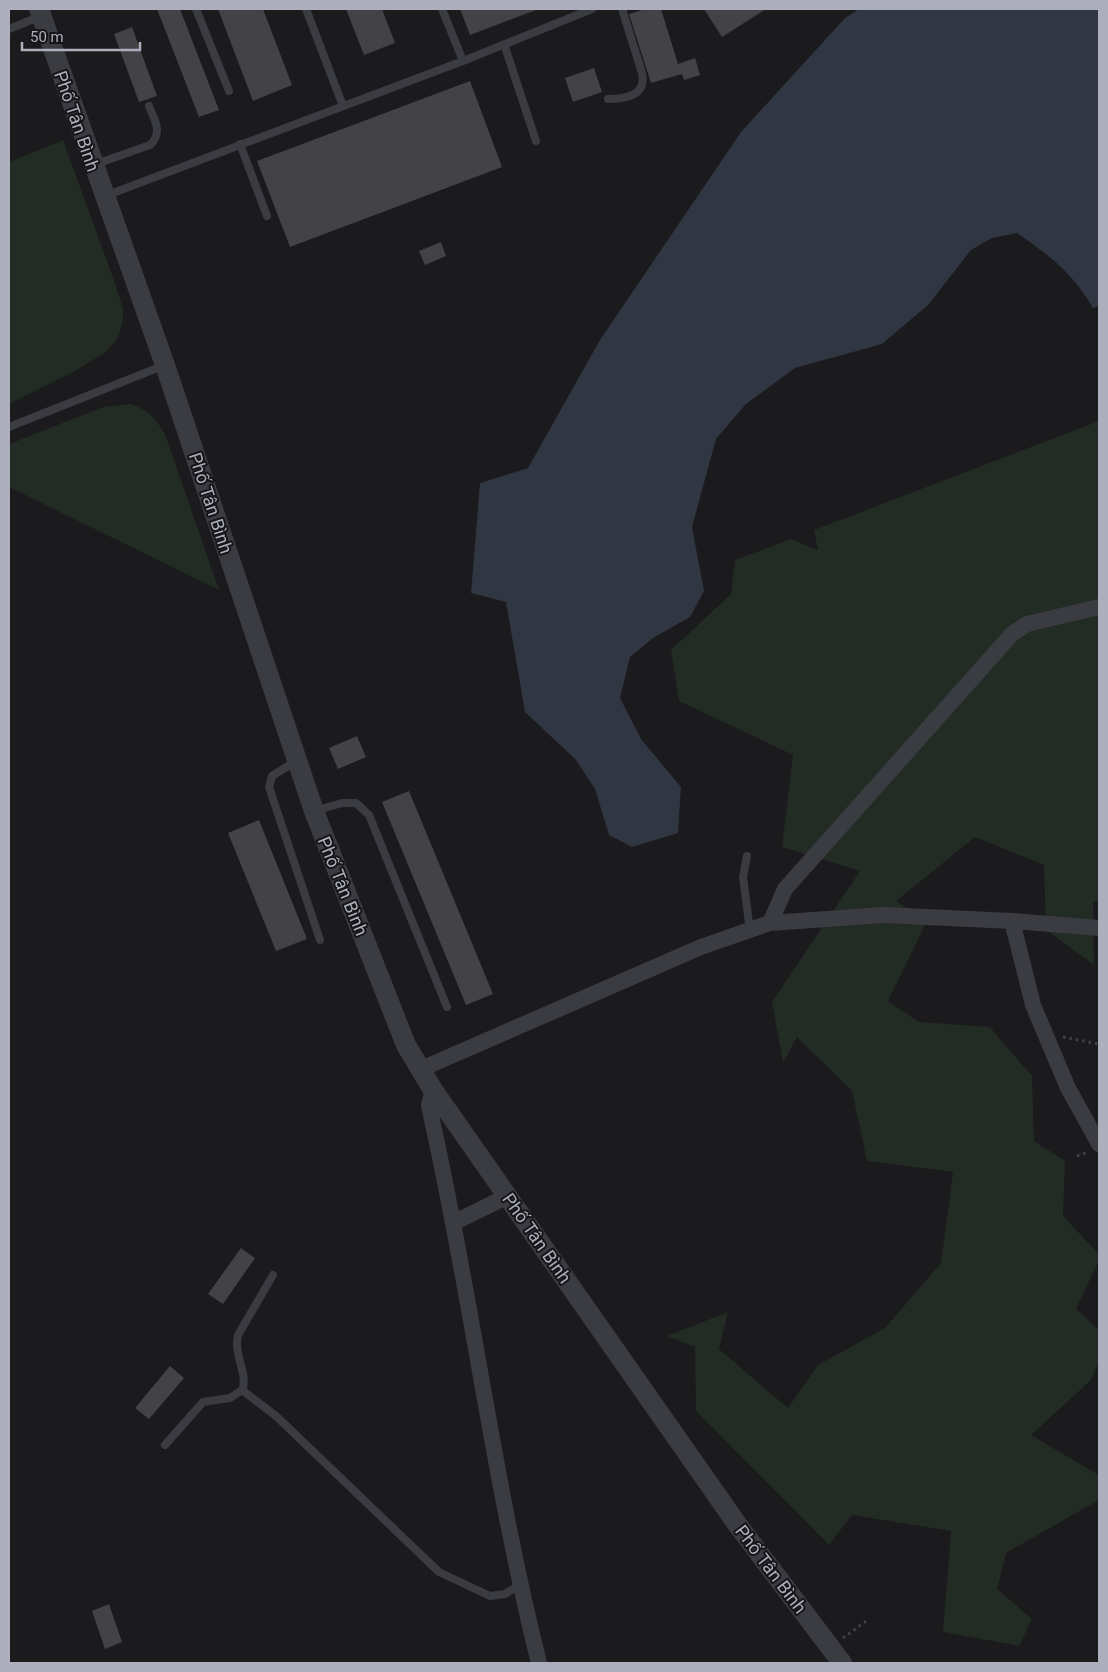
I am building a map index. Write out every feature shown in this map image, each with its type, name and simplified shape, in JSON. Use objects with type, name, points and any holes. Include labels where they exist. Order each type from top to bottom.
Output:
[{"type":"street","name":"Phố Tân Bình","points":[[40,13],[164,364],[296,761],[406,1044],[433,1090],[737,1524],[842,1663]]},
{"type":"street","points":[[770,923],[785,888],[1012,634],[1027,624],[1099,607]]},
{"type":"street","points":[[421,1069],[701,947],[770,923],[884,915],[1012,921],[1099,928]]},
{"type":"street","points":[[1012,921],[1033,1005],[1068,1088],[1099,1144]]},
{"type":"street","points":[[433,1090],[429,1105],[455,1222],[520,1585],[540,1663]]},
{"type":"street","points":[[455,1222],[508,1196]]},
{"type":"lane","points":[[196,9],[229,91]]},
{"type":"lane","points":[[306,9],[343,106]]},
{"type":"lane","points":[[442,9],[463,61]]},
{"type":"lane","points":[[104,196],[463,61],[576,12],[592,9]]},
{"type":"lane","points":[[608,99],[628,98],[638,92],[642,83],[642,73],[622,9]]},
{"type":"lane","points":[[9,29],[40,13]]},
{"type":"lane","points":[[504,44],[536,141]]},
{"type":"lane","points":[[93,166],[150,145],[157,139],[158,132],[149,106]]},
{"type":"lane","points":[[240,144],[267,216]]},
{"type":"lane","points":[[9,427],[164,364]]},
{"type":"lane","points":[[296,761],[272,776],[269,787],[320,940]]},
{"type":"lane","points":[[314,811],[342,804],[356,803],[369,815],[447,1007]]},
{"type":"lane","points":[[747,856],[743,877],[750,931]]},
{"type":"lane","points":[[165,1445],[203,1402],[230,1398],[242,1390],[244,1380],[236,1342],[273,1275]]},
{"type":"lane","points":[[242,1390],[276,1416],[439,1572],[490,1596],[505,1594],[520,1585]]},
{"type":"path","points":[[1048,1039],[1056,1036],[1099,1044]]},
{"type":"path","points":[[830,1647],[869,1619]]},
{"type":"shaded area","points":[[859,9],[1099,9],[1099,306],[1093,308],[1077,284],[1060,266],[1017,233],[992,238],[971,250],[928,305],[882,344],[795,368],[746,404],[716,439],[692,527],[704,591],[690,617],[653,638],[630,657],[620,698],[641,739],[681,787],[678,833],[632,847],[609,835],[595,789],[576,760],[525,712],[506,602],[471,593],[480,483],[528,468],[600,340],[741,132],[845,18]]},
{"type":"shaded area","points":[[63,140],[115,283],[123,309],[123,321],[118,338],[106,352],[75,371],[9,404],[9,162]]},
{"type":"shaded area","points":[[131,404],[151,416],[165,434],[219,590],[9,487],[9,444],[103,407]]},
{"type":"shaded area","points":[[1099,421],[1099,902],[1093,901],[1094,965],[1046,930],[1044,865],[975,837],[896,901],[927,921],[888,1001],[919,1022],[990,1027],[1032,1076],[1034,1141],[1065,1161],[1063,1216],[1099,1254],[1099,1260],[1076,1309],[1099,1330],[1099,1362],[1091,1380],[1031,1435],[1099,1475],[1099,1500],[1006,1553],[997,1589],[1032,1619],[1019,1646],[943,1632],[951,1531],[852,1515],[829,1545],[696,1411],[695,1347],[667,1336],[728,1312],[719,1349],[788,1408],[818,1365],[885,1328],[941,1263],[953,1172],[867,1161],[852,1091],[797,1037],[783,1063],[772,1002],[860,871],[782,847],[793,755],[679,701],[671,650],[731,594],[735,560],[791,539],[818,550],[814,530]]},
{"type":"building","points":[[157,9],[180,9],[219,110],[199,117]]},
{"type":"building","points":[[218,9],[263,9],[292,85],[253,101]]},
{"type":"building","points":[[346,9],[382,9],[395,43],[364,55]]},
{"type":"building","points":[[460,9],[536,9],[536,10],[470,35]]},
{"type":"building","points":[[645,9],[661,9],[678,64],[695,58],[700,75],[684,80],[682,74],[651,83],[629,14]]},
{"type":"building","points":[[704,9],[766,9],[722,37]]},
{"type":"building","points":[[132,27],[157,96],[139,102],[114,34]]},
{"type":"building","points":[[594,68],[602,92],[573,102],[565,78]]},
{"type":"building","points":[[470,81],[502,167],[290,247],[257,161]]},
{"type":"building","points":[[441,242],[446,256],[425,265],[419,251]]},
{"type":"building","points":[[357,736],[366,757],[338,769],[329,748]]},
{"type":"building","points":[[409,791],[493,994],[466,1005],[382,802]]},
{"type":"building","points":[[259,820],[307,939],[276,951],[228,833]]},
{"type":"building","points":[[241,1248],[255,1258],[223,1304],[208,1294]]},
{"type":"building","points":[[170,1366],[184,1378],[149,1419],[135,1408]]},
{"type":"building","points":[[109,1604],[122,1642],[105,1649],[92,1611]]}]
